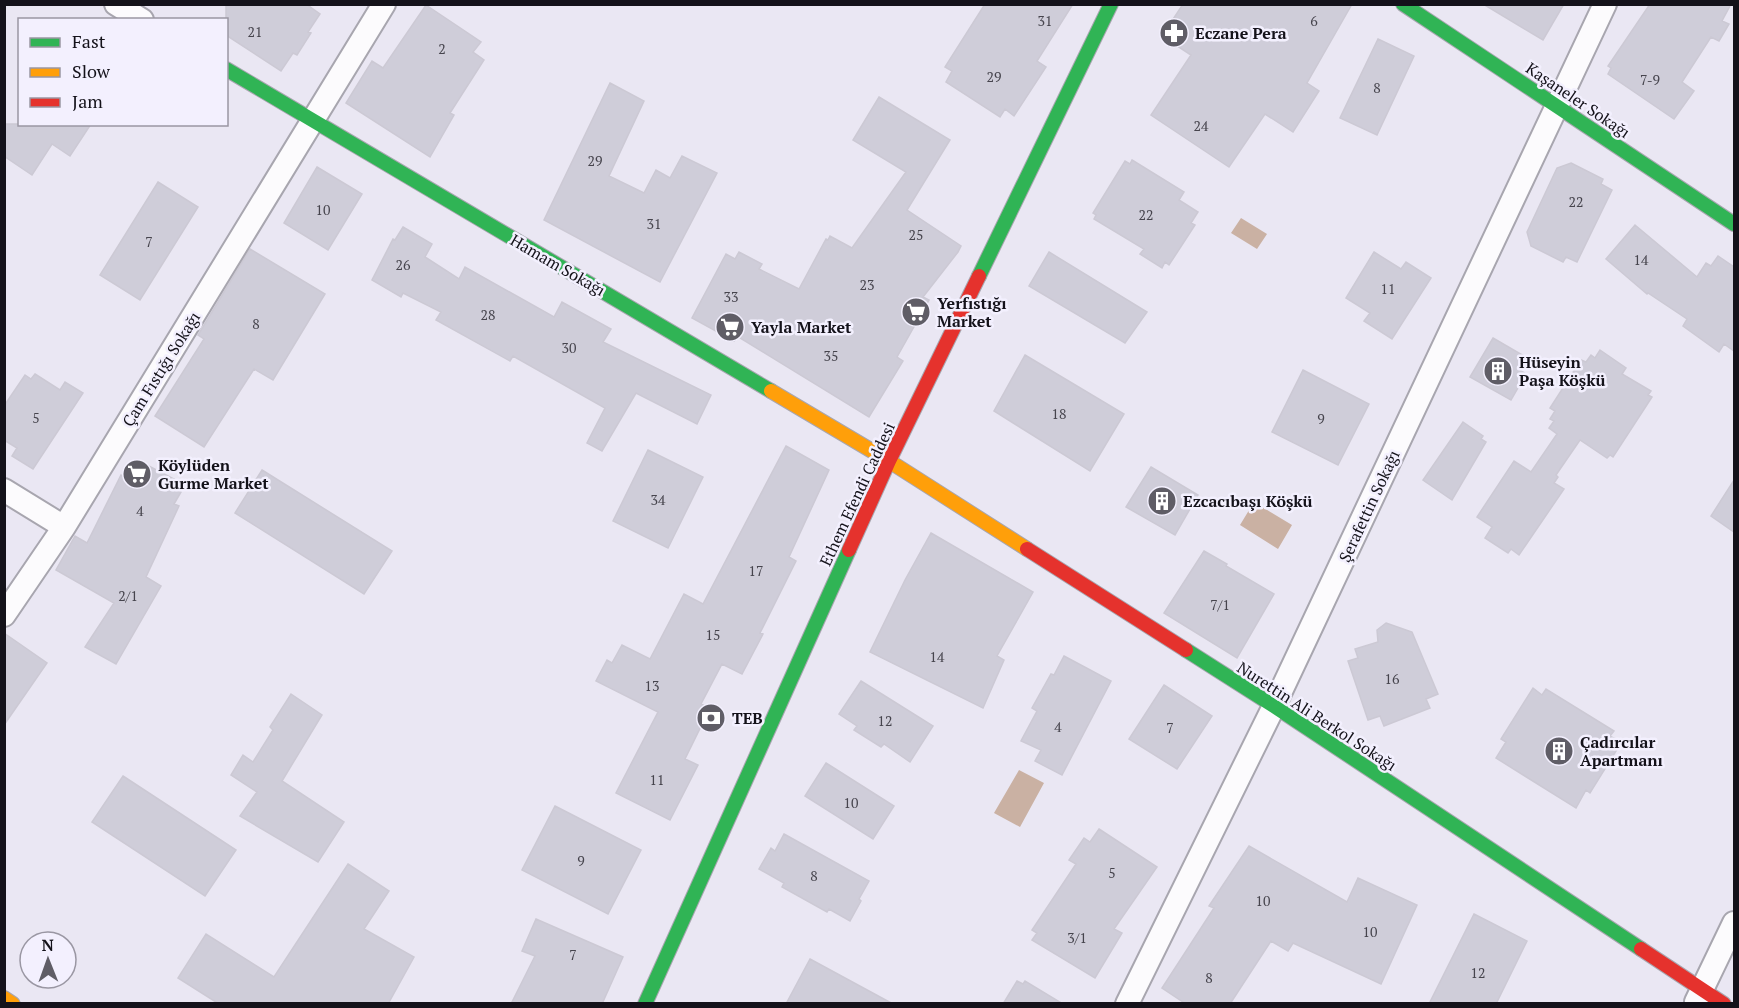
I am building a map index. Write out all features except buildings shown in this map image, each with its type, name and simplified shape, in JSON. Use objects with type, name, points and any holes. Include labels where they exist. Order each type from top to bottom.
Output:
[{"type":"street","points":[[116,4],[139,18]]},
{"type":"street","name":"Çam Fıstığı Sokağı","points":[[4,615],[64,527],[384,4]]},
{"type":"street","name":"Ethem Efendi Caddesi","points":[[645,1004],[889,461],[1111,4]]},
{"type":"street","name":"Kaşaneler Sokağı","points":[[1403,4],[1734,224]]},
{"type":"street","name":"Şerafettin Sokağı","points":[[1127,1004],[1274,706],[1605,4]]},
{"type":"street","name":"Hamam Sokağı","points":[[228,70],[889,461]]},
{"type":"street","name":"Nurettin Ali Berkol Sokağı","points":[[889,461],[1274,706],[1699,997],[1724,1004]]},
{"type":"street","points":[[4,490],[64,527]]},
{"type":"street","points":[[1699,997],[1734,923]]},
{"type":"street","points":[[4,998],[13,1004]]},
{"type":"shaded area","points":[[1241,218],[1267,234],[1257,249],[1231,233]]},
{"type":"shaded area","points":[[1254,502],[1292,525],[1278,549],[1240,525]]},
{"type":"shaded area","points":[[1019,770],[1044,783],[1020,827],[994,813]]},
{"type":"traffic: fast","points":[[979,276],[1111,4]]},
{"type":"traffic: fast","points":[[1403,4],[1734,224]]},
{"type":"traffic: fast","points":[[228,70],[771,391]]},
{"type":"traffic: fast","points":[[645,1004],[849,550]]},
{"type":"traffic: fast","points":[[1186,650],[1641,949]]},
{"type":"traffic: slow","points":[[771,391],[889,461],[1027,549]]},
{"type":"traffic: slow","points":[[4,998],[13,1004]]},
{"type":"traffic: jam","points":[[849,550],[889,461],[979,276]]},
{"type":"traffic: jam","points":[[1027,549],[1186,650]]},
{"type":"traffic: jam","points":[[1641,949],[1724,1004]]},
{"type":"place","name":"Eczane Pera","points":[[1174,33]]},
{"type":"place","name":"Yerfıstığı Market","points":[[916,312]]},
{"type":"place","name":"Yayla Market","points":[[730,327]]},
{"type":"place","name":"Hüseyin Paşa Köşkü","points":[[1498,371]]},
{"type":"place","name":"Köylüden Gurme Market","points":[[137,474]]},
{"type":"place","name":"Ezcacıbaşı Köşkü","points":[[1162,501]]},
{"type":"place","name":"TEB","points":[[711,718]]},
{"type":"place","name":"Çadırcılar Apartmanı","points":[[1559,751]]}]
